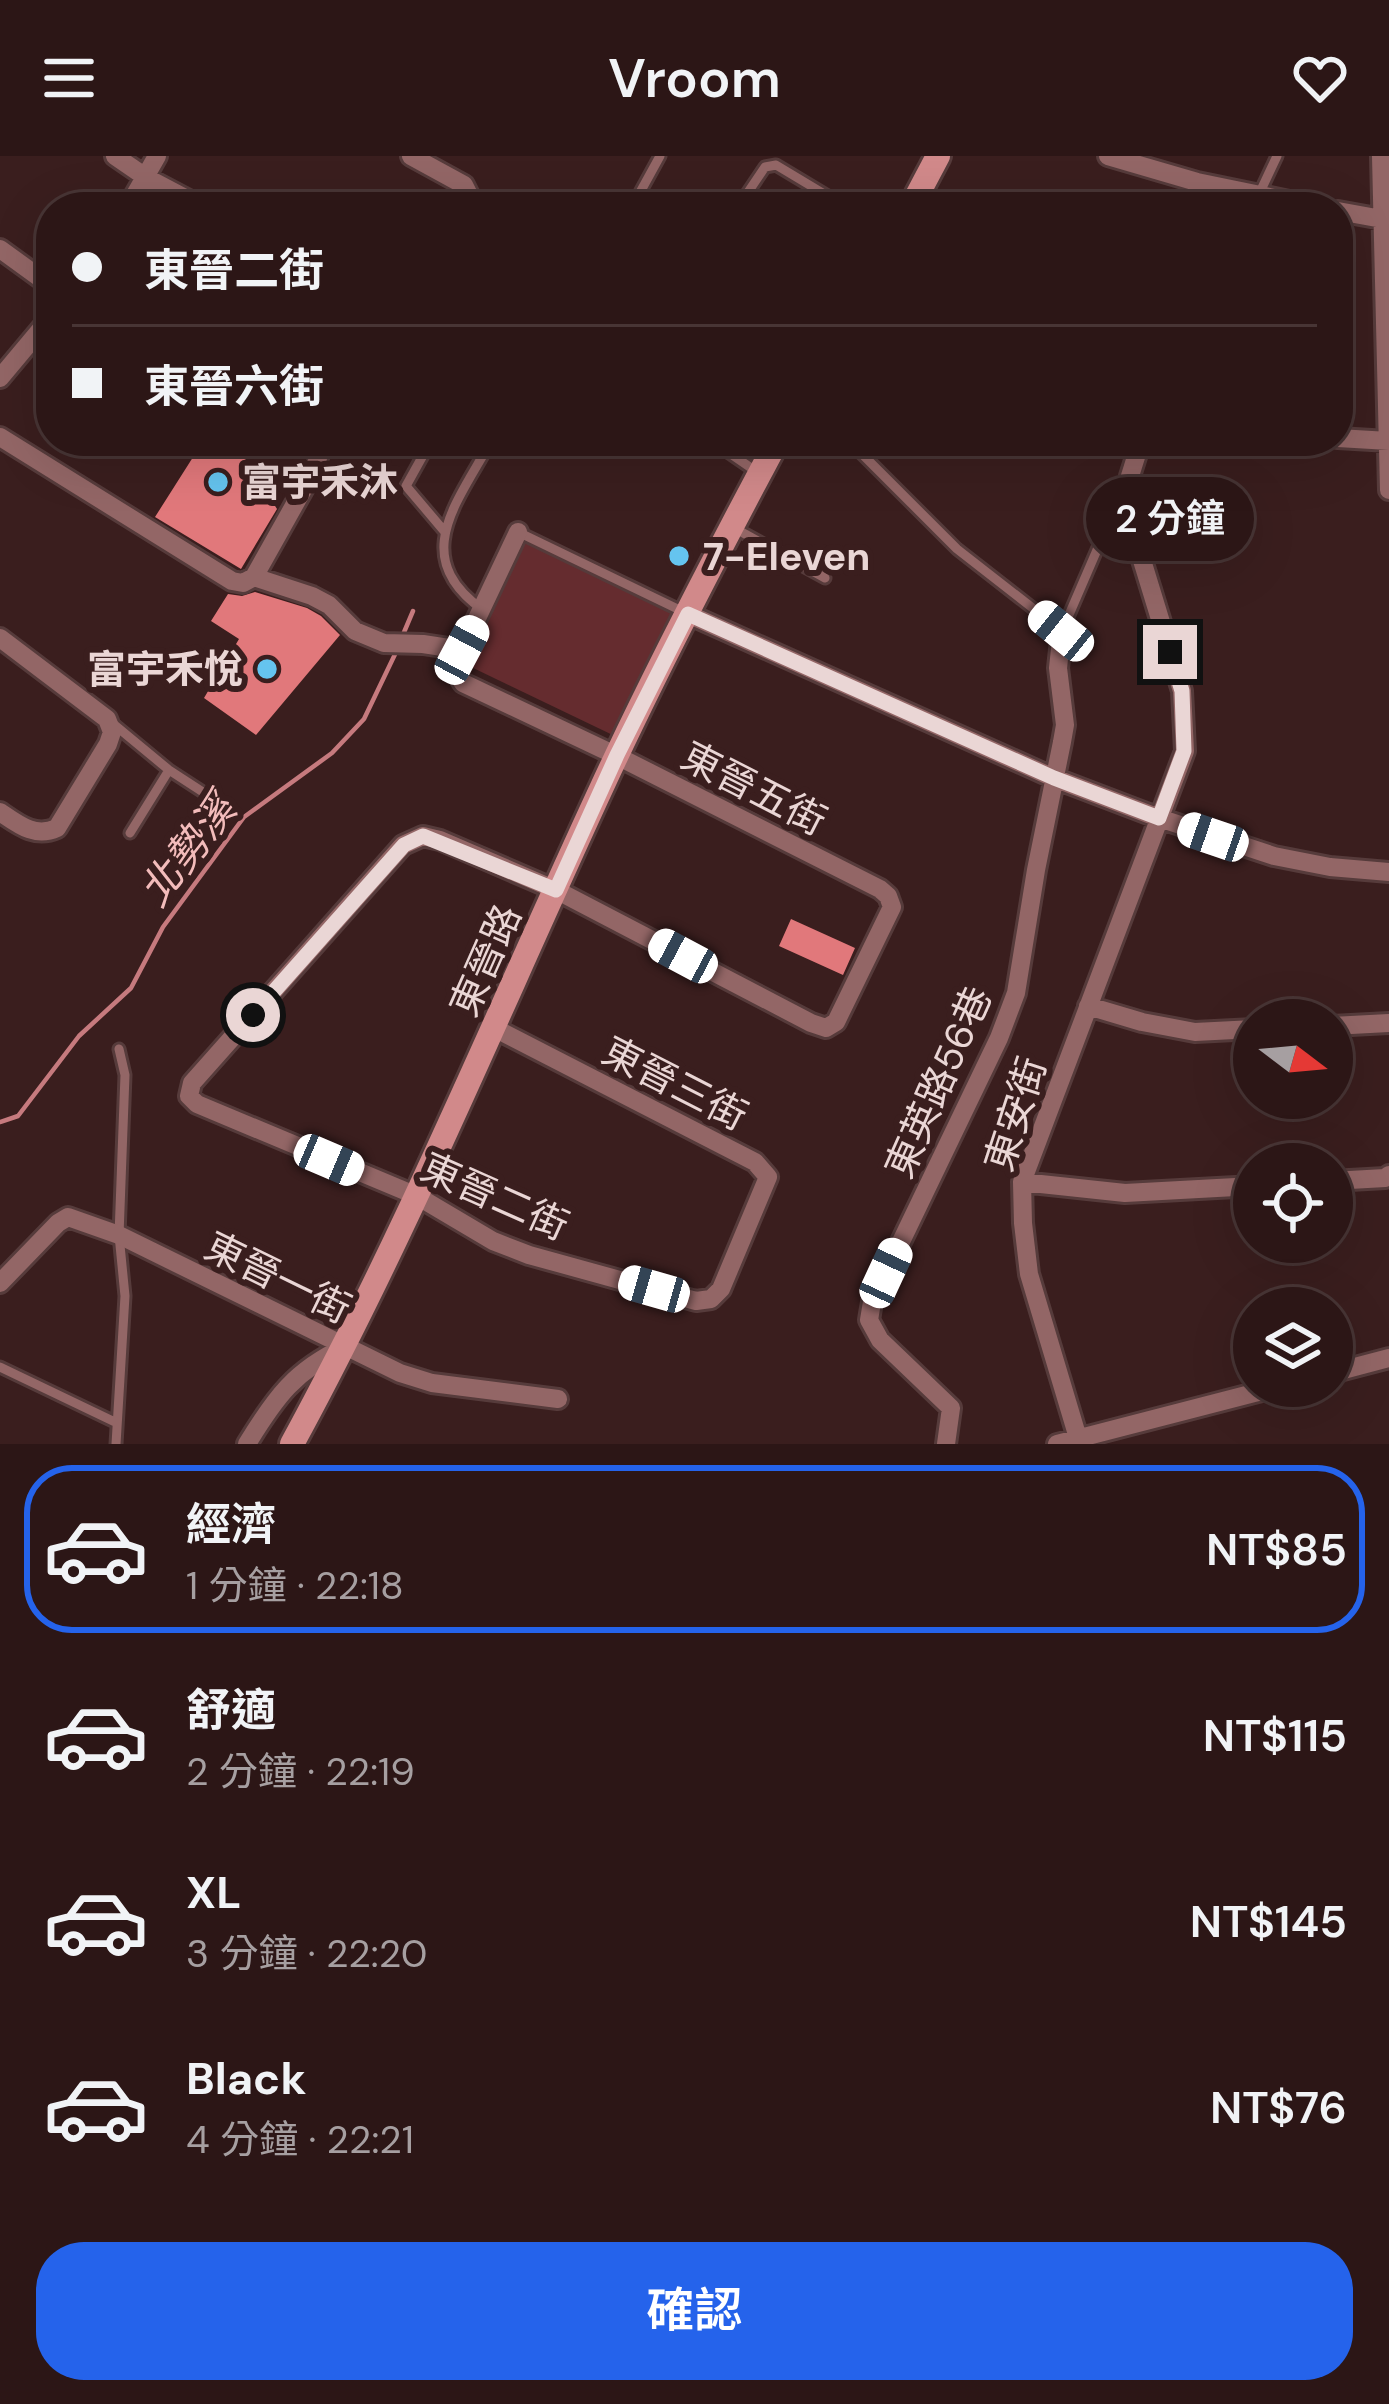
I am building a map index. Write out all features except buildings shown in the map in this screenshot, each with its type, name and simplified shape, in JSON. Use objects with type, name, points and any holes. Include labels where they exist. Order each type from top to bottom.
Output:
[{"type":"street","points":[[115,156],[173,192]]},
{"type":"street","points":[[137,192],[158,156]]},
{"type":"street","points":[[411,156],[464,185],[468,192]]},
{"type":"street","points":[[919,192],[938,156]]},
{"type":"street","points":[[1108,156],[1225,192]]},
{"type":"street","points":[[1382,156],[1389,490]]},
{"type":"street","points":[[1353,214],[1382,219]]},
{"type":"street","points":[[0,249],[36,275]]},
{"type":"street","points":[[0,378],[36,335]]},
{"type":"street","points":[[0,436],[232,581],[243,583],[254,577],[317,456]]},
{"type":"street","points":[[1353,439],[1388,441]]},
{"type":"street","name":"東晉路","points":[[292,1444],[345,1347],[417,1196],[617,755],[769,456]]},
{"type":"street","points":[[1130,476],[1136,456]]},
{"type":"street","name":"東安街","points":[[1078,1438],[1029,1274],[1022,1182],[1184,751],[1182,691],[1134,534],[1130,476]]},
{"type":"street","points":[[254,577],[312,596],[329,605],[355,632],[384,644],[462,650],[518,532]]},
{"type":"street","points":[[688,614],[1054,778],[1159,818],[1274,856],[1389,872]]},
{"type":"street","points":[[1054,778],[1065,725],[1058,668],[1061,631]]},
{"type":"street","points":[[0,638],[107,718],[112,732],[57,828],[44,834],[26,829],[0,812]]},
{"type":"street","name":"東晉五街","points":[[462,650],[458,675],[464,683],[617,755],[889,896],[892,908],[859,976]]},
{"type":"street","name":"東英路56巷","points":[[946,1444],[951,1408],[880,1340],[868,1320],[872,1302],[1016,994],[1054,778]]},
{"type":"street","name":"東晉二街","points":[[746,1232],[721,1289],[711,1299],[696,1301],[530,1255],[493,1240],[417,1196],[197,1104],[190,1096],[192,1083],[404,845],[423,836],[556,890],[826,1028],[836,1022],[859,976]]},
{"type":"street","points":[[1088,1006],[1195,1032],[1233,1030]]},
{"type":"street","points":[[1353,1024],[1389,1023]]},
{"type":"street","name":"東晉三街","points":[[494,1028],[755,1162],[768,1177],[746,1232]]},
{"type":"street","points":[[1353,1180],[1389,1175]]},
{"type":"street","points":[[1022,1182],[1125,1193],[1233,1187]]},
{"type":"street","name":"東晉一街","points":[[0,1283],[68,1216],[119,1235],[400,1373],[431,1383],[557,1399]]},
{"type":"street","points":[[247,1444],[289,1382],[316,1360],[345,1347]]},
{"type":"street","points":[[1353,1367],[1389,1358]]},
{"type":"street","points":[[1057,1444],[1233,1398]]},
{"type":"lane","points":[[640,192],[660,156]]},
{"type":"lane","points":[[1259,192],[1277,156]]},
{"type":"lane","points":[[748,192],[765,166],[776,165],[821,192]]},
{"type":"lane","points":[[423,456],[406,486],[445,532]]},
{"type":"lane","points":[[483,456],[441,544],[454,584],[483,610]]},
{"type":"lane","points":[[733,456],[759,474]]},
{"type":"lane","points":[[864,456],[957,549],[1061,631],[1130,476]]},
{"type":"lane","points":[[731,526],[825,578]]},
{"type":"lane","points":[[518,532],[688,614]]},
{"type":"lane","points":[[107,718],[169,770],[232,811]]},
{"type":"lane","points":[[130,833],[169,770]]},
{"type":"lane","points":[[116,1444],[125,1295],[119,1235],[125,1075],[119,1049]]},
{"type":"lane","points":[[0,1367],[117,1423]]},
{"type":"shaded area","points":[[529,535],[684,609],[621,739],[467,665]]},
{"type":"waterway","name":"北勢溪","points":[[402,637],[413,611]]},
{"type":"waterway","name":"北勢溪","points":[[0,1122],[18,1116],[79,1036],[131,988],[163,927],[244,817],[332,753],[364,719],[398,648]]},
{"type":"place","name":"富宇禾沐","points":[[218,482]]},
{"type":"place","name":"7-Eleven","points":[[679,556]]},
{"type":"place","name":"富宇禾悅","points":[[267,669]]},
{"type":"route","points":[[253,1015],[404,845],[423,836],[556,890],[688,614],[1054,778],[1159,818],[1184,751],[1182,691],[1170,652]]}]
